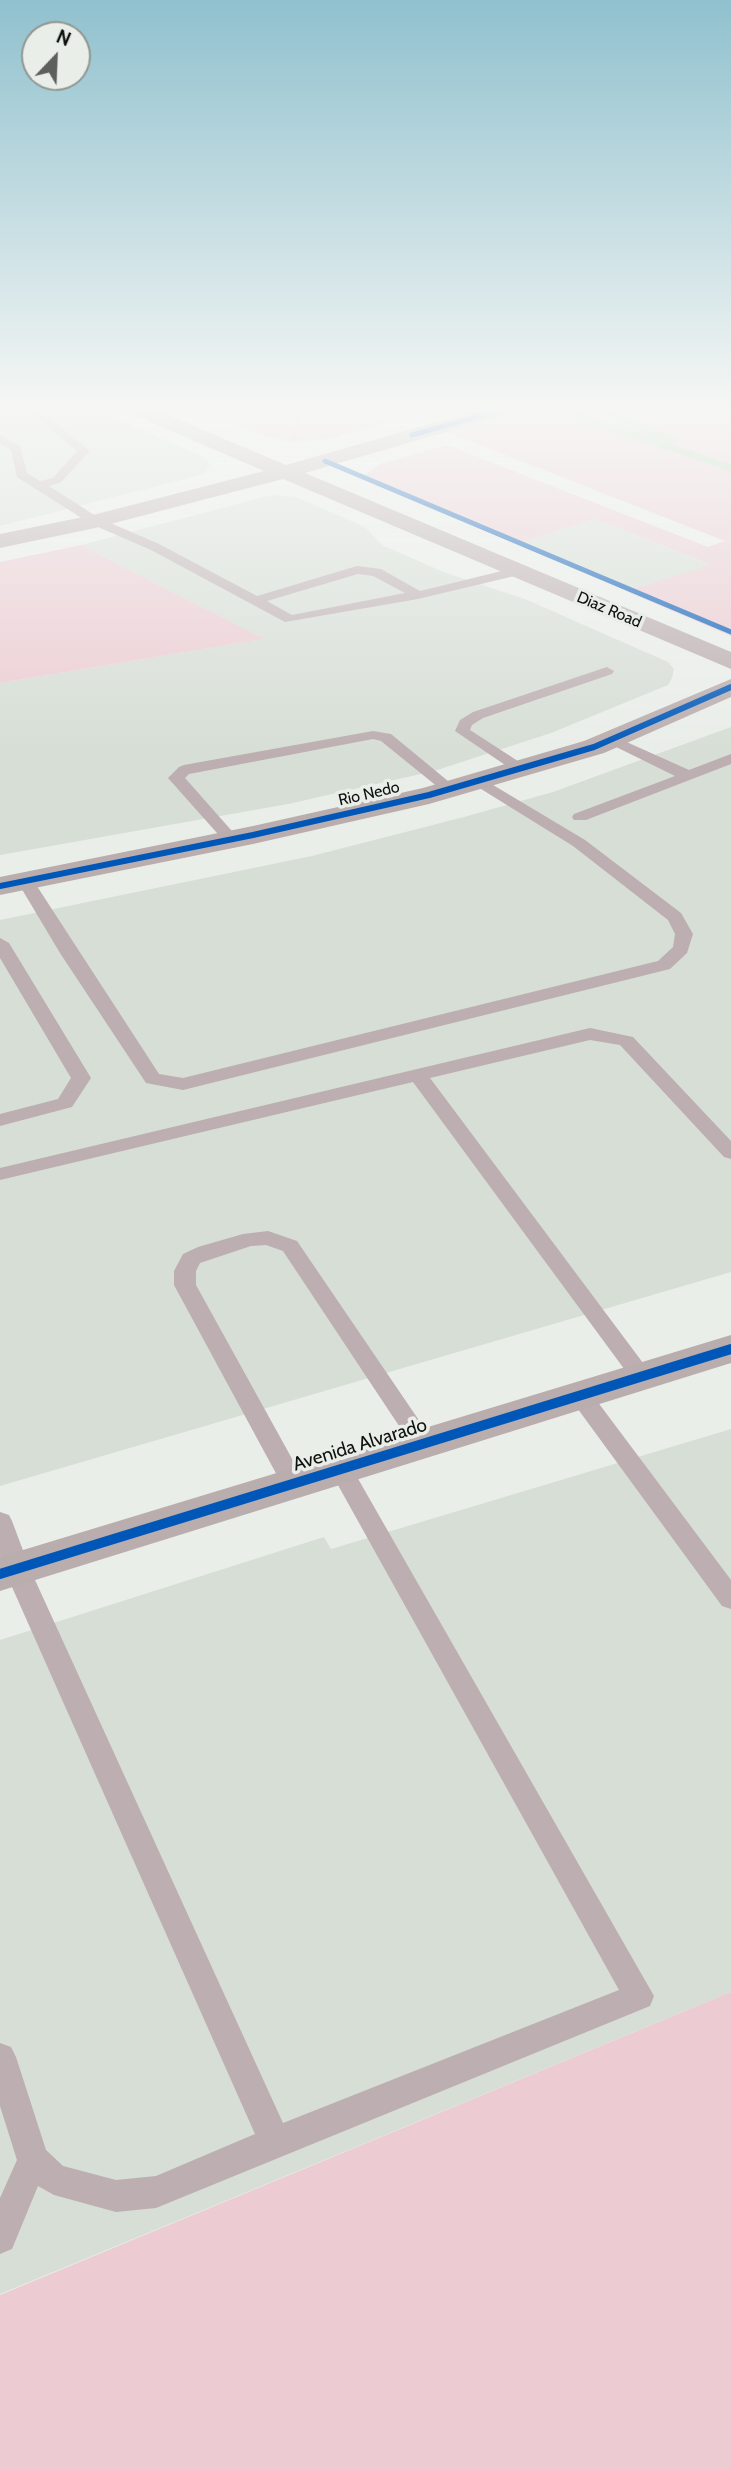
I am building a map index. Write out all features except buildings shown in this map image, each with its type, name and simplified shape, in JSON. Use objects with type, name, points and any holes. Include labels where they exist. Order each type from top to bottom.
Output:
[{"type":"street","points":[[0,541],[75,525]]},
{"type":"street","name":"Diaz Road","points":[[411,525],[731,661]]},
{"type":"street","name":"Rio Nedo","points":[[13,883],[231,839],[449,789],[611,740],[731,687]]},
{"type":"street","name":"Avenida Alvarado","points":[[8,1571],[731,1349]]},
{"type":"lane","points":[[105,525],[155,547],[290,619],[418,595],[518,571]]},
{"type":"lane","points":[[258,600],[357,570],[376,572],[418,595]]},
{"type":"lane","points":[[519,768],[462,731],[465,723],[478,715],[607,671]]},
{"type":"lane","points":[[231,839],[176,778],[184,770],[373,734],[386,737],[449,789]]},
{"type":"lane","points":[[611,740],[688,776]]},
{"type":"lane","points":[[580,817],[731,759]]},
{"type":"lane","points":[[13,883],[69,953],[153,1079],[183,1084],[664,965],[681,949],[684,933],[674,917],[579,843],[478,781]]},
{"type":"lane","points":[[0,943],[81,1078],[65,1103],[0,1120]]},
{"type":"lane","points":[[0,1174],[590,1034],[626,1041],[731,1153]]},
{"type":"lane","points":[[418,1075],[641,1376]]},
{"type":"lane","points":[[293,1484],[185,1285],[185,1271],[191,1259],[205,1252],[250,1239],[268,1238],[290,1246],[423,1444]]},
{"type":"lane","points":[[580,1395],[731,1599]]},
{"type":"lane","points":[[0,2057],[33,2160],[54,2179],[117,2196],[156,2192],[275,2141],[639,1996],[341,1469]]},
{"type":"lane","points":[[0,1521],[8,1571],[275,2141]]},
{"type":"lane","points":[[0,2237],[33,2160]]},
{"type":"shaded area","points":[[156,525],[361,525],[382,545],[446,573],[525,599],[668,662],[674,669],[668,685],[551,733],[434,771],[288,804],[0,855],[0,683],[263,639],[81,545]]},
{"type":"shaded area","points":[[471,525],[575,525],[516,544]]},
{"type":"shaded area","points":[[575,525],[611,525],[713,566],[626,591],[516,544]]},
{"type":"shaded area","points":[[611,525],[652,525],[708,547],[725,541],[685,525],[731,525],[731,636],[626,591],[711,565]]},
{"type":"shaded area","points":[[81,545],[264,639],[0,683],[0,562]]},
{"type":"shaded area","points":[[731,727],[731,1272],[0,1486],[0,920],[312,856],[464,817],[553,792]]},
{"type":"shaded area","points":[[731,1429],[731,1992],[0,2294],[0,1640],[324,1537],[331,1549]]},
{"type":"shaded area","points":[[731,1992],[731,2470],[0,2470],[0,2295]]},
{"type":"cycle path","points":[[478,525],[731,632]]},
{"type":"cycle path","points":[[0,886],[253,835],[429,795],[594,747],[731,687]]},
{"type":"cycle path","points":[[0,1574],[731,1349]]}]
